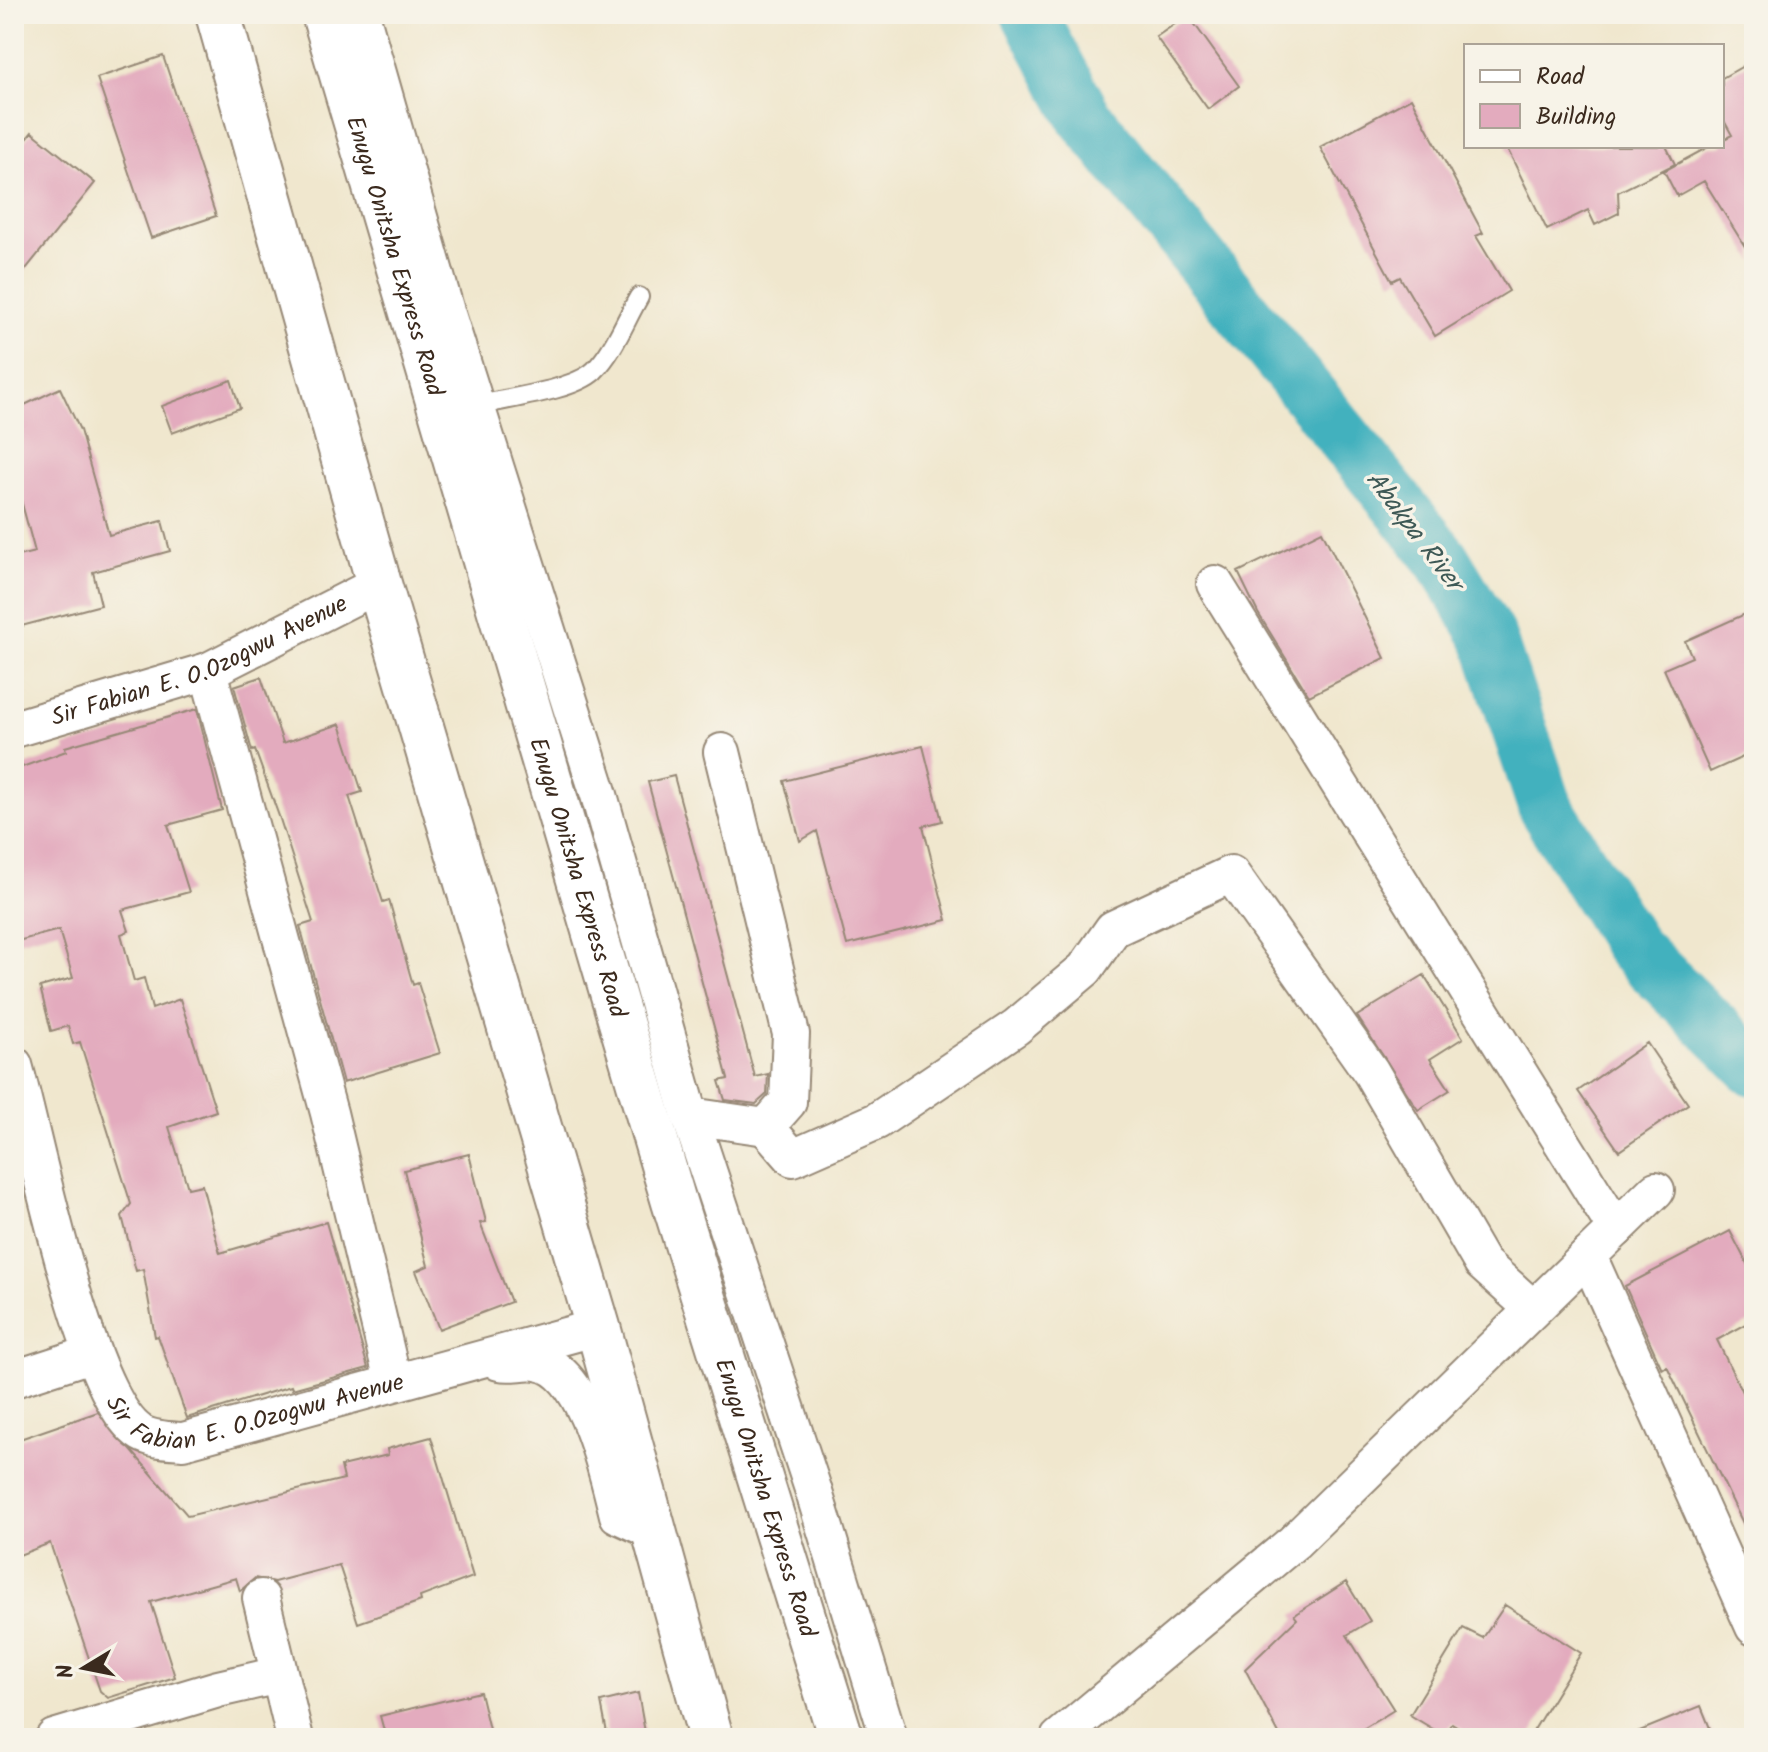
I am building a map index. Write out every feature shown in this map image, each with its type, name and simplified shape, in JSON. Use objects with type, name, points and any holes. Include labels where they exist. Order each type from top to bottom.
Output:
[{"type":"highway","points":[[218,14],[379,584],[598,1327],[711,1738]]},
{"type":"highway","name":"Enugu Onitsha Express Road","points":[[324,14],[674,1202],[841,1738]]},
{"type":"street","points":[[361,14],[476,406],[599,795],[690,1116],[813,1489],[889,1738]]},
{"type":"street","name":"Sir Fabian E. O.Ozogwu Avenue","points":[[14,729],[208,671],[379,584]]},
{"type":"street","points":[[1215,584],[1616,1229]]},
{"type":"street","points":[[208,671],[329,1113],[393,1381]]},
{"type":"street","points":[[722,752],[791,1034],[788,1102],[766,1127]]},
{"type":"street","points":[[690,1116],[766,1127],[793,1158],[877,1121],[1016,1027],[1085,969],[1113,929],[1231,874],[1371,1072],[1482,1263],[1533,1309]]},
{"type":"street","name":"Sir Fabian E. O.Ozogwu Avenue","points":[[16,1077],[91,1354],[121,1413],[141,1433],[164,1440],[183,1441],[598,1327]]},
{"type":"street","points":[[1059,1738],[1294,1542],[1656,1190]]},
{"type":"street","points":[[1588,1256],[1754,1627]]},
{"type":"street","points":[[14,1379],[91,1354]]},
{"type":"street","points":[[482,1358],[511,1365],[538,1361],[557,1373],[578,1395],[596,1434],[618,1515],[653,1531]]},
{"type":"street","points":[[261,1598],[295,1738]]},
{"type":"street","points":[[54,1738],[218,1689],[279,1675]]},
{"type":"lane","points":[[476,406],[578,381],[593,371],[609,353],[639,297]]},
{"type":"building","points":[[1188,15],[1239,86],[1208,109],[1156,37]]},
{"type":"building","points":[[163,56],[216,216],[151,238],[97,78]]},
{"type":"building","points":[[1754,60],[1754,261],[1704,181],[1677,196],[1664,171],[1706,148],[1724,148],[1724,139],[1732,135],[1724,121],[1724,77]]},
{"type":"building","points":[[1411,98],[1483,233],[1476,236],[1509,291],[1435,336],[1400,277],[1392,281],[1320,147]]},
{"type":"building","points":[[32,132],[95,183],[14,284],[14,154]]},
{"type":"building","points":[[1507,148],[1667,148],[1675,164],[1618,192],[1619,213],[1595,225],[1588,210],[1547,230]]},
{"type":"building","points":[[231,380],[240,408],[172,433],[162,406]]},
{"type":"building","points":[[60,388],[80,430],[109,535],[162,521],[170,551],[93,572],[101,605],[14,628],[14,557],[35,552],[14,474],[14,410]]},
{"type":"building","points":[[1322,531],[1385,658],[1309,696],[1258,613],[1238,572]]},
{"type":"building","points":[[1754,610],[1754,752],[1710,772],[1664,669],[1692,657],[1685,641]]},
{"type":"building","points":[[261,677],[283,743],[340,724],[362,792],[349,796],[383,902],[389,900],[413,985],[418,983],[440,1053],[343,1083],[300,926],[313,922],[280,819],[255,750],[252,751],[234,686]]},
{"type":"building","points":[[197,709],[222,810],[168,825],[189,892],[122,910],[129,931],[121,934],[134,981],[144,978],[152,1009],[180,999],[216,1111],[169,1127],[188,1188],[202,1185],[220,1253],[326,1222],[368,1368],[292,1389],[291,1386],[187,1418],[158,1336],[155,1337],[143,1269],[136,1271],[122,1216],[131,1204],[80,1042],[73,1044],[68,1026],[51,1031],[40,987],[73,978],[59,930],[14,942],[14,770],[66,751],[65,747]]},
{"type":"building","points":[[923,746],[942,821],[923,826],[947,920],[847,945],[817,831],[800,841],[784,781]]},
{"type":"building","points":[[674,776],[755,1077],[768,1074],[767,1094],[756,1104],[725,1100],[719,1081],[728,1079],[648,782]]},
{"type":"building","points":[[1424,975],[1463,1038],[1430,1059],[1450,1090],[1418,1110],[1357,1016]]},
{"type":"building","points":[[1647,1043],[1688,1104],[1619,1151],[1578,1091]]},
{"type":"building","points":[[469,1154],[486,1222],[480,1223],[511,1302],[439,1329],[416,1271],[428,1266],[404,1170]]},
{"type":"building","points":[[1730,1231],[1754,1277],[1754,1320],[1717,1340],[1754,1417],[1754,1546],[1667,1366],[1662,1369],[1625,1286]]},
{"type":"building","points":[[98,1412],[188,1516],[344,1479],[341,1466],[388,1455],[387,1449],[431,1437],[473,1577],[420,1597],[421,1601],[358,1623],[339,1565],[274,1582],[255,1578],[240,1591],[236,1578],[151,1602],[175,1677],[108,1698],[100,1691],[50,1543],[14,1557],[14,1441]]},
{"type":"building","points":[[1346,1582],[1370,1621],[1347,1635],[1394,1710],[1348,1738],[1281,1738],[1245,1669],[1297,1619],[1294,1615]]},
{"type":"building","points":[[1505,1605],[1581,1653],[1529,1738],[1476,1738],[1452,1723],[1443,1735],[1410,1715],[1463,1628],[1483,1638]]},
{"type":"building","points":[[480,1692],[491,1738],[386,1738],[380,1716]]},
{"type":"building","points":[[638,1693],[646,1738],[608,1738],[601,1702]]},
{"type":"building","points":[[1701,1706],[1714,1738],[1625,1738],[1625,1737]]},
{"type":"waterway","name":"Abakpa River","points":[[1029,14],[1084,116],[1442,559],[1488,636],[1546,809],[1633,948],[1754,1068]]}]
